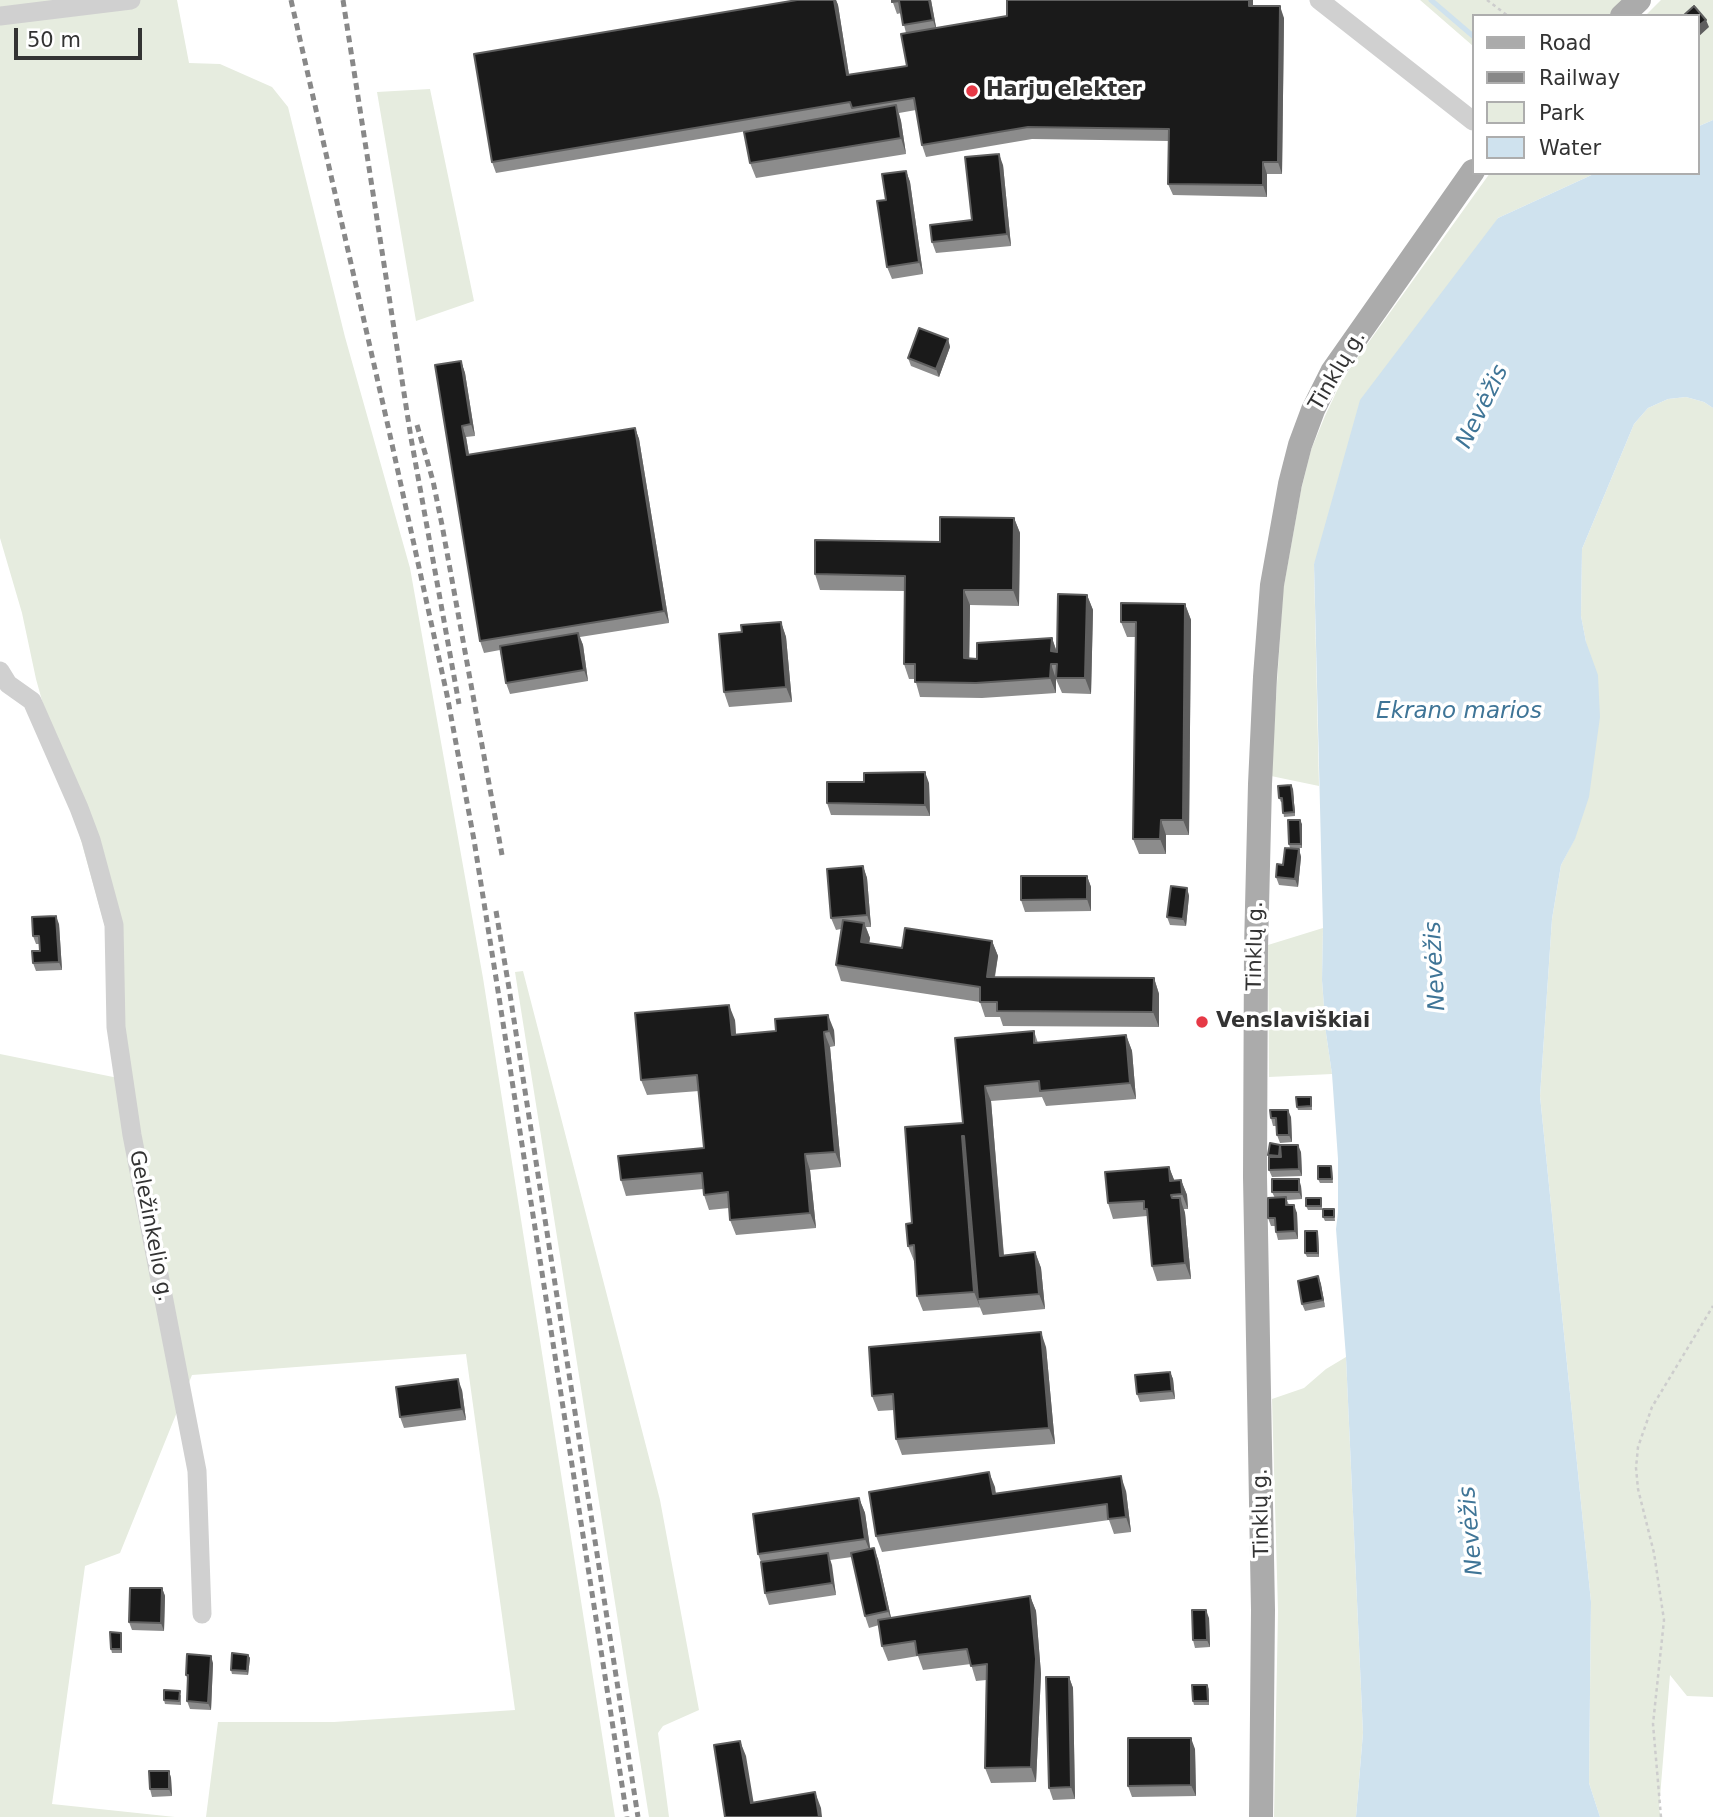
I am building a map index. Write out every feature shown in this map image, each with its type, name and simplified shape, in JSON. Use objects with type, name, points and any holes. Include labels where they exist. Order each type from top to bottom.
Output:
[{"type":"main road","points":[[1624,14],[1639,0]]},
{"type":"main road","name":"Tinklų g.","points":[[1261,1817],[1263,1610],[1255,1177],[1255,988],[1260,784],[1272,585],[1300,444],[1313,410],[1332,372],[1472,172]]},
{"type":"street","points":[[0,16],[131,0]]},
{"type":"street","points":[[1320,0],[1472,120]]},
{"type":"street","name":"Geležinkelio g.","points":[[0,671],[8,684],[32,701],[91,840],[114,925],[116,1027],[132,1135],[197,1471],[202,1614]]},
{"type":"path","points":[[1487,0],[1504,14]]},
{"type":"path","points":[[1661,1817],[1653,1724],[1664,1620],[1654,1553],[1638,1489],[1638,1447],[1652,1407],[1713,1306]]},
{"type":"green space","points":[[0,0],[177,0],[189,63],[220,64],[272,87],[288,107],[345,337],[410,568],[483,978],[615,1817],[206,1817],[218,1722],[334,1722],[515,1710],[466,1354],[192,1375],[120,1553],[85,1566],[52,1804],[175,1817],[0,1817],[0,1054],[123,1079],[116,966],[36,679],[22,613],[0,538]]},
{"type":"green space","points":[[1420,0],[1634,0],[1618,14],[1472,14],[1472,45]]},
{"type":"green space","points":[[1661,0],[1713,0],[1713,120],[1699,126],[1699,14],[1647,14]]},
{"type":"green space","points":[[430,89],[474,301],[416,321],[377,92]]},
{"type":"green space","points":[[1489,175],[1592,175],[1498,218],[1314,564],[1319,786],[1271,776],[1283,591],[1301,490],[1311,450],[1343,378]]},
{"type":"green space","points":[[1686,397],[1704,402],[1713,408],[1713,1697],[1687,1696],[1670,1675],[1659,1809],[1661,1817],[1600,1817],[1589,1783],[1591,1602],[1540,1096],[1552,919],[1561,865],[1575,838],[1586,642],[1581,616],[1582,549],[1634,424],[1648,408],[1668,399]]},
{"type":"green space","points":[[1323,928],[1322,980],[1332,1074],[1269,1077],[1268,945]]},
{"type":"green space","points":[[523,971],[660,1500],[699,1710],[663,1726],[658,1733],[669,1817],[649,1817],[515,972]]},
{"type":"green space","points":[[1346,1357],[1363,1733],[1356,1817],[1274,1817],[1278,1611],[1272,1399],[1304,1388],[1326,1369]]},
{"type":"water","name":"Ekrano marios","points":[[1713,120],[1713,408],[1704,402],[1686,397],[1668,399],[1648,408],[1634,424],[1582,549],[1581,616],[1586,642],[1598,675],[1600,717],[1589,797],[1575,839],[1561,865],[1552,919],[1540,1096],[1591,1602],[1589,1783],[1600,1817],[1356,1817],[1363,1733],[1346,1357],[1336,1229],[1338,1159],[1322,980],[1314,564],[1360,400],[1498,218],[1592,175],[1699,175],[1699,126]]},
{"type":"building","points":[[797,0],[834,0],[847,75],[907,66],[901,34],[1007,16],[1007,0],[1249,0],[1249,6],[1280,6],[1278,162],[1263,162],[1263,185],[1168,184],[1169,129],[1028,127],[922,145],[914,98],[852,108],[850,102],[492,162],[474,54]]},
{"type":"building","points":[[892,0],[929,0],[933,20],[903,25],[899,1]]},
{"type":"building","points":[[1694,6],[1706,20],[1699,25],[1699,14],[1685,14]]},
{"type":"building","points":[[896,105],[901,138],[750,163],[744,132]]},
{"type":"building","points":[[999,154],[1007,234],[932,242],[930,225],[972,220],[965,157]]},
{"type":"building","points":[[906,171],[919,262],[887,267],[877,201],[886,200],[882,174]]},
{"type":"building","points":[[919,328],[948,339],[936,369],[908,358]]},
{"type":"building","points":[[461,361],[471,424],[462,426],[467,455],[635,428],[664,611],[480,641],[435,365]]},
{"type":"building","points":[[940,517],[1014,518],[1013,590],[964,590],[964,658],[977,659],[977,643],[1052,638],[1051,651],[1057,652],[1058,594],[1087,595],[1085,678],[1056,678],[1057,664],[1051,664],[1050,678],[976,683],[915,682],[915,664],[904,664],[905,576],[815,574],[815,540],[940,542]]},
{"type":"building","points":[[1121,603],[1185,604],[1183,820],[1161,820],[1160,839],[1133,839],[1136,622],[1121,622]]},
{"type":"building","points":[[781,622],[786,687],[724,692],[719,634],[742,632],[741,625]]},
{"type":"building","points":[[578,633],[584,670],[506,683],[500,646]]},
{"type":"building","points":[[925,772],[925,805],[827,803],[827,782],[864,782],[864,773]]},
{"type":"building","points":[[1291,785],[1294,812],[1283,813],[1278,786]]},
{"type":"building","points":[[1288,820],[1300,820],[1301,844],[1289,844]]},
{"type":"building","points":[[1285,848],[1299,849],[1295,879],[1276,877],[1277,864],[1283,865]]},
{"type":"building","points":[[863,866],[867,915],[831,918],[827,869]]},
{"type":"building","points":[[1021,876],[1087,876],[1087,899],[1021,900]]},
{"type":"building","points":[[1171,886],[1187,888],[1183,919],[1167,917]]},
{"type":"building","points":[[56,916],[59,962],[33,963],[32,951],[40,951],[39,936],[33,936],[32,917]]},
{"type":"building","points":[[843,920],[864,923],[861,942],[902,948],[905,928],[992,941],[987,977],[1154,978],[1153,1012],[997,1011],[997,1002],[980,1002],[980,987],[836,965]]},
{"type":"building","points":[[729,1005],[732,1035],[776,1031],[775,1019],[828,1015],[829,1031],[824,1032],[835,1152],[805,1154],[810,1213],[730,1220],[728,1192],[704,1195],[702,1173],[621,1180],[618,1156],[704,1148],[697,1075],[641,1080],[635,1013]]},
{"type":"building","points":[[1034,1031],[1034,1043],[1126,1035],[1130,1083],[1040,1091],[1039,1081],[985,1086],[1000,1256],[1035,1252],[1039,1294],[978,1299],[962,1136],[974,1292],[917,1296],[914,1245],[908,1246],[906,1224],[912,1223],[905,1127],[963,1123],[955,1038]]},
{"type":"building","points":[[1296,1097],[1311,1097],[1311,1106],[1297,1107]]},
{"type":"building","points":[[1270,1110],[1288,1110],[1289,1135],[1277,1135],[1276,1118],[1271,1118]]},
{"type":"building","points":[[1270,1143],[1280,1145],[1279,1156],[1268,1155]]},
{"type":"building","points":[[1280,1145],[1298,1145],[1299,1169],[1269,1170],[1269,1157],[1281,1157]]},
{"type":"building","points":[[1318,1166],[1331,1166],[1332,1179],[1318,1179]]},
{"type":"building","points":[[1169,1167],[1170,1181],[1181,1180],[1182,1194],[1171,1195],[1172,1198],[1180,1198],[1185,1263],[1152,1266],[1144,1201],[1108,1203],[1105,1172]]},
{"type":"building","points":[[1272,1179],[1299,1179],[1299,1192],[1272,1192]]},
{"type":"building","points":[[1286,1197],[1286,1205],[1294,1205],[1295,1231],[1276,1232],[1275,1218],[1268,1218],[1268,1198]]},
{"type":"building","points":[[1306,1198],[1321,1198],[1321,1206],[1306,1206]]},
{"type":"building","points":[[1323,1209],[1334,1209],[1334,1217],[1323,1217]]},
{"type":"building","points":[[1305,1231],[1317,1231],[1318,1253],[1305,1253]]},
{"type":"building","points":[[1318,1276],[1323,1300],[1302,1304],[1298,1281]]},
{"type":"building","points":[[1041,1332],[1049,1428],[896,1439],[893,1394],[872,1396],[869,1347]]},
{"type":"building","points":[[1170,1372],[1172,1391],[1137,1394],[1135,1375]]},
{"type":"building","points":[[458,1379],[462,1409],[400,1417],[396,1387]]},
{"type":"building","points":[[989,1472],[993,1494],[1121,1476],[1126,1517],[1108,1519],[1107,1504],[876,1536],[869,1492]]},
{"type":"building","points":[[859,1498],[865,1539],[758,1554],[753,1514]]},
{"type":"building","points":[[874,1548],[888,1611],[865,1616],[851,1553]]},
{"type":"building","points":[[828,1553],[832,1583],[765,1593],[761,1562]]},
{"type":"building","points":[[130,1588],[162,1588],[161,1623],[129,1622]]},
{"type":"building","points":[[1030,1596],[1036,1659],[1031,1767],[985,1768],[987,1664],[971,1666],[967,1649],[917,1655],[915,1641],[882,1646],[878,1620]]},
{"type":"building","points":[[1192,1610],[1206,1610],[1207,1640],[1193,1640]]},
{"type":"building","points":[[110,1632],[121,1633],[121,1649],[111,1649]]},
{"type":"building","points":[[232,1653],[248,1655],[247,1671],[231,1670]]},
{"type":"building","points":[[187,1654],[211,1656],[208,1703],[187,1701]]},
{"type":"building","points":[[1046,1677],[1069,1677],[1071,1787],[1049,1788]]},
{"type":"building","points":[[1192,1685],[1207,1685],[1208,1701],[1193,1701]]},
{"type":"building","points":[[164,1690],[180,1691],[179,1701],[164,1700]]},
{"type":"building","points":[[1128,1738],[1191,1738],[1191,1785],[1128,1786]]},
{"type":"building","points":[[740,1741],[751,1803],[815,1792],[819,1817],[725,1817],[714,1745]]},
{"type":"building","points":[[149,1771],[169,1771],[169,1789],[150,1789]]},
{"type":"waterway","points":[[1431,0],[1472,35]]},
{"type":"railway","points":[[291,0],[447,695],[474,840],[627,1817]]},
{"type":"railway","points":[[343,0],[411,438],[459,704]]},
{"type":"railway","points":[[417,425],[442,525],[502,855]]},
{"type":"railway","points":[[496,911],[638,1817]]},
{"type":"place","name":"Harju elekter","points":[[972,91]]},
{"type":"place","name":"Venslaviškiai","points":[[1202,1022]]},
{"type":"water label","name":"Nevėžis","points":[[1483,407]]},
{"type":"water label","name":"Nevėžis","points":[[1436,966]]},
{"type":"water label","name":"Nevėžis","points":[[1472,1531]]}]
